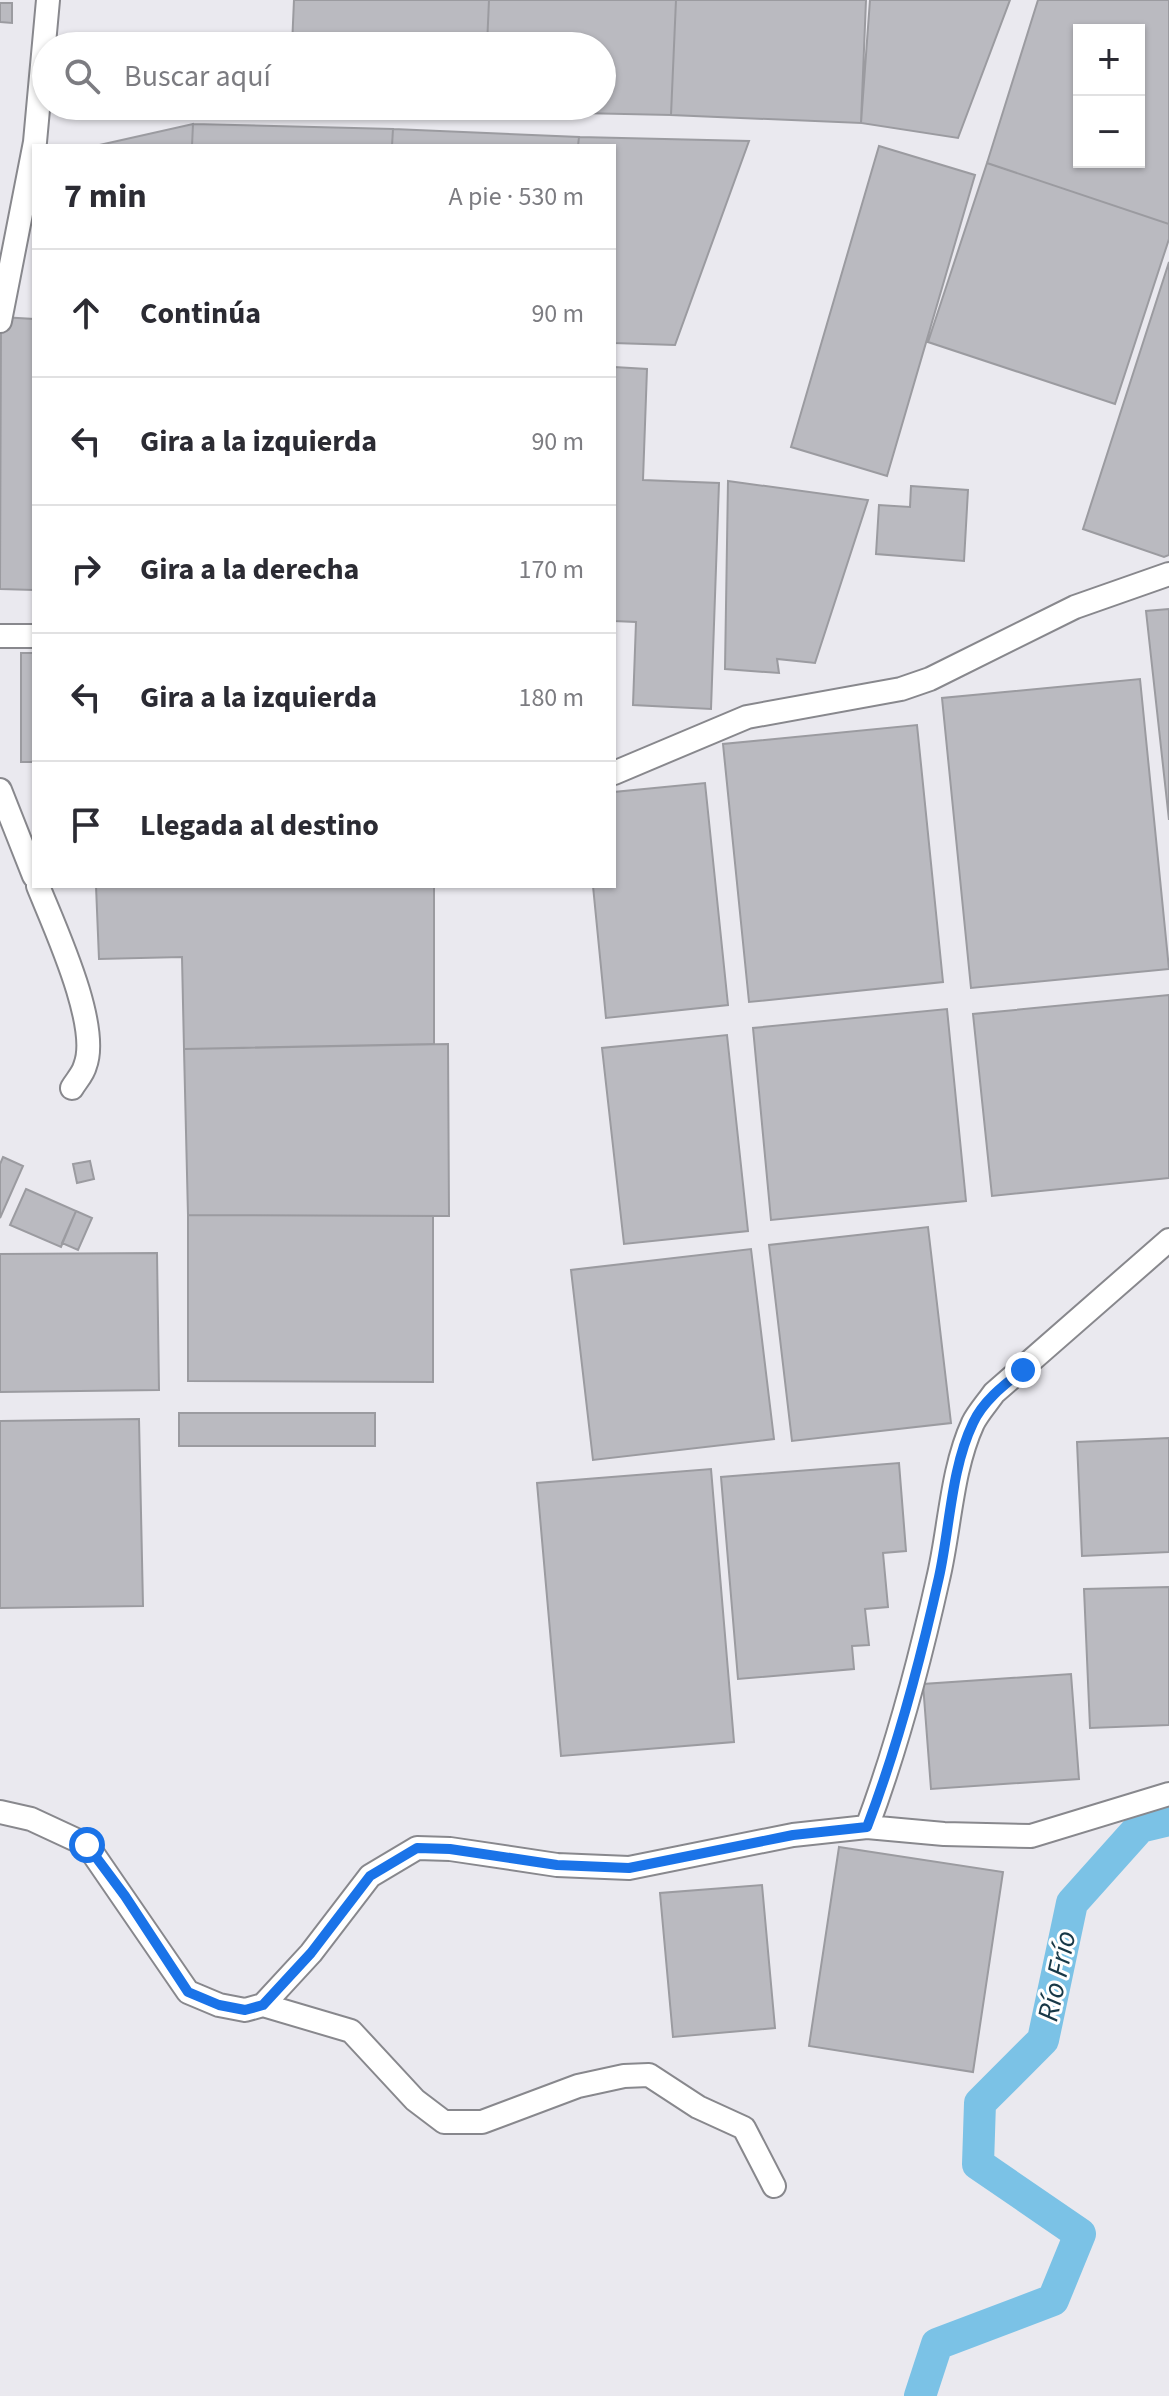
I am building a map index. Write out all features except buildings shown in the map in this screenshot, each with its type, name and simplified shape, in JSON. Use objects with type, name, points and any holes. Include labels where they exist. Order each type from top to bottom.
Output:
[{"type":"street","points":[[45,32],[48,0]]},
{"type":"street","points":[[35,144],[37,120]]},
{"type":"street","points":[[0,321],[32,157]]},
{"type":"street","points":[[616,772],[747,717],[901,689],[930,679],[1075,607],[1169,574]]},
{"type":"street","points":[[0,636],[32,636]]},
{"type":"street","points":[[0,790],[32,871]]},
{"type":"street","points":[[39,888],[79,993],[85,1027],[86,1064],[72,1088]]},
{"type":"street","points":[[867,1827],[892,1762],[939,1577],[965,1445],[974,1420],[994,1393],[1169,1240]]},
{"type":"street","points":[[0,1812],[31,1819],[87,1845],[125,1896],[188,1992],[245,2010],[263,2005],[311,1953],[370,1876],[417,1848],[450,1849],[557,1865],[629,1868],[793,1835],[867,1827],[944,1834],[1031,1836],[1169,1794]]},
{"type":"street","points":[[263,2005],[351,2031],[415,2100],[444,2122],[482,2122],[578,2086],[624,2076],[649,2075],[698,2107],[744,2128],[774,2186]]},
{"type":"waterway","name":"Río Frío","points":[[920,2396],[937,2344],[1053,2300],[1080,2234],[978,2164],[980,2103],[1043,2040],[1072,1903],[1140,1827],[1169,1820]]},
{"type":"route","points":[[87,1845],[125,1896],[188,1992],[219,2005],[245,2010],[263,2005],[311,1953],[370,1876],[386,1863],[417,1848],[450,1849],[557,1865],[629,1868],[793,1835],[867,1827],[892,1762],[939,1577],[965,1445],[974,1420],[994,1393],[1023,1370]]}]
